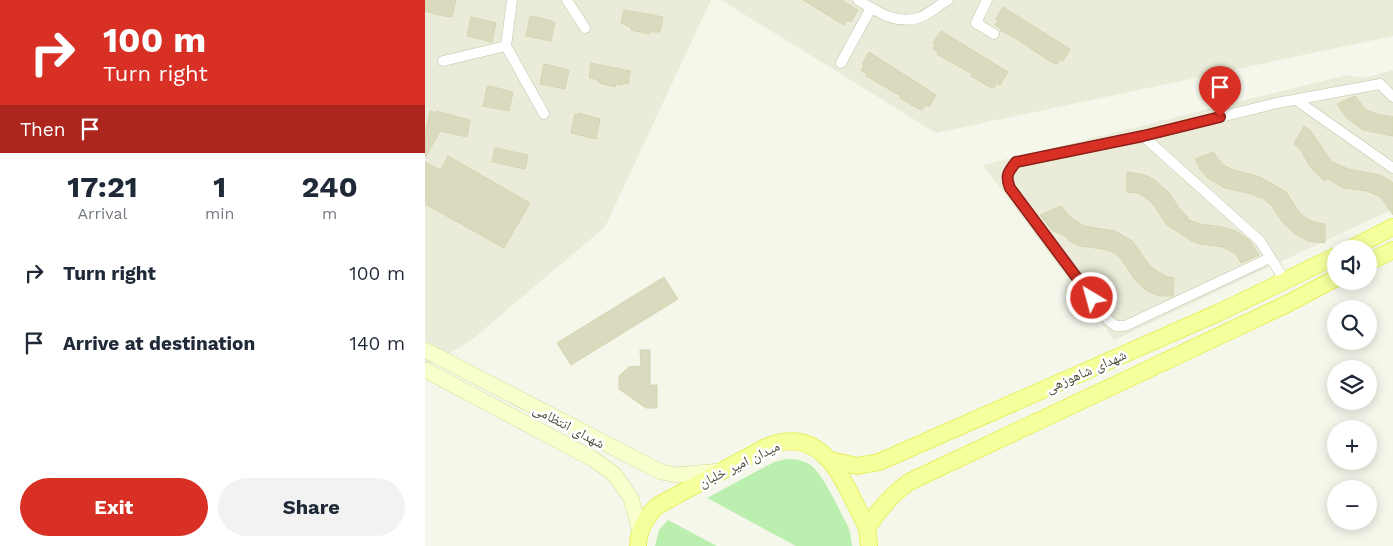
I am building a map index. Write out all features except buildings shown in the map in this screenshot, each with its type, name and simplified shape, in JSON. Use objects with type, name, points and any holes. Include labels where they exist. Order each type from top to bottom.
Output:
[{"type":"main road","points":[[1368,240],[1393,227]]},
{"type":"main road","points":[[1377,258],[1393,250]]},
{"type":"main road","name":"شهدای شاهوزهی","points":[[830,460],[857,466],[879,462],[1220,312],[1327,260]]},
{"type":"main road","name":"شهدای شاهوزهی","points":[[867,528],[890,497],[909,482],[1278,309],[1327,283]]},
{"type":"main road","name":"شهدای انتظامی","points":[[425,350],[661,472],[677,475],[720,471]]},
{"type":"main road","name":"شهدای انتظامی","points":[[425,370],[593,459],[614,474],[631,498],[639,539]]},
{"type":"main road","name":"میدان امیر خلبان","points":[[639,539],[649,514],[657,506],[766,447],[785,441],[800,442],[815,447],[830,460],[867,528],[869,546]]},
{"type":"street","points":[[512,0],[506,46],[543,114]]},
{"type":"street","points":[[567,0],[585,28]]},
{"type":"street","points":[[858,0],[885,16],[903,20],[921,17],[948,0]]},
{"type":"street","points":[[987,0],[976,23],[994,34]]},
{"type":"street","points":[[841,63],[871,8]]},
{"type":"street","points":[[443,61],[506,46]]},
{"type":"street","points":[[1270,258],[1125,326],[1116,326],[1109,321],[1010,188],[1006,179],[1008,172],[1016,162],[1143,136],[1277,103],[1380,84],[1393,97]]},
{"type":"street","points":[[1296,100],[1393,168]]},
{"type":"street","points":[[1143,136],[1256,236],[1285,281]]},
{"type":"shaded area","points":[[425,0],[711,0],[605,227],[469,342],[425,367]]},
{"type":"shaded area","points":[[721,0],[1393,0],[1393,36],[936,133]]},
{"type":"shaded area","points":[[1393,70],[1393,209],[1114,340],[983,165],[1347,75],[1365,78]]},
{"type":"green space","points":[[787,459],[804,461],[818,472],[848,526],[852,546],[796,546],[707,498],[774,462]]},
{"type":"green space","points":[[668,520],[717,546],[655,546],[659,530]]},
{"type":"route","points":[[1092,298],[1010,188],[1006,179],[1008,172],[1016,162],[1143,136],[1220,117]]}]
